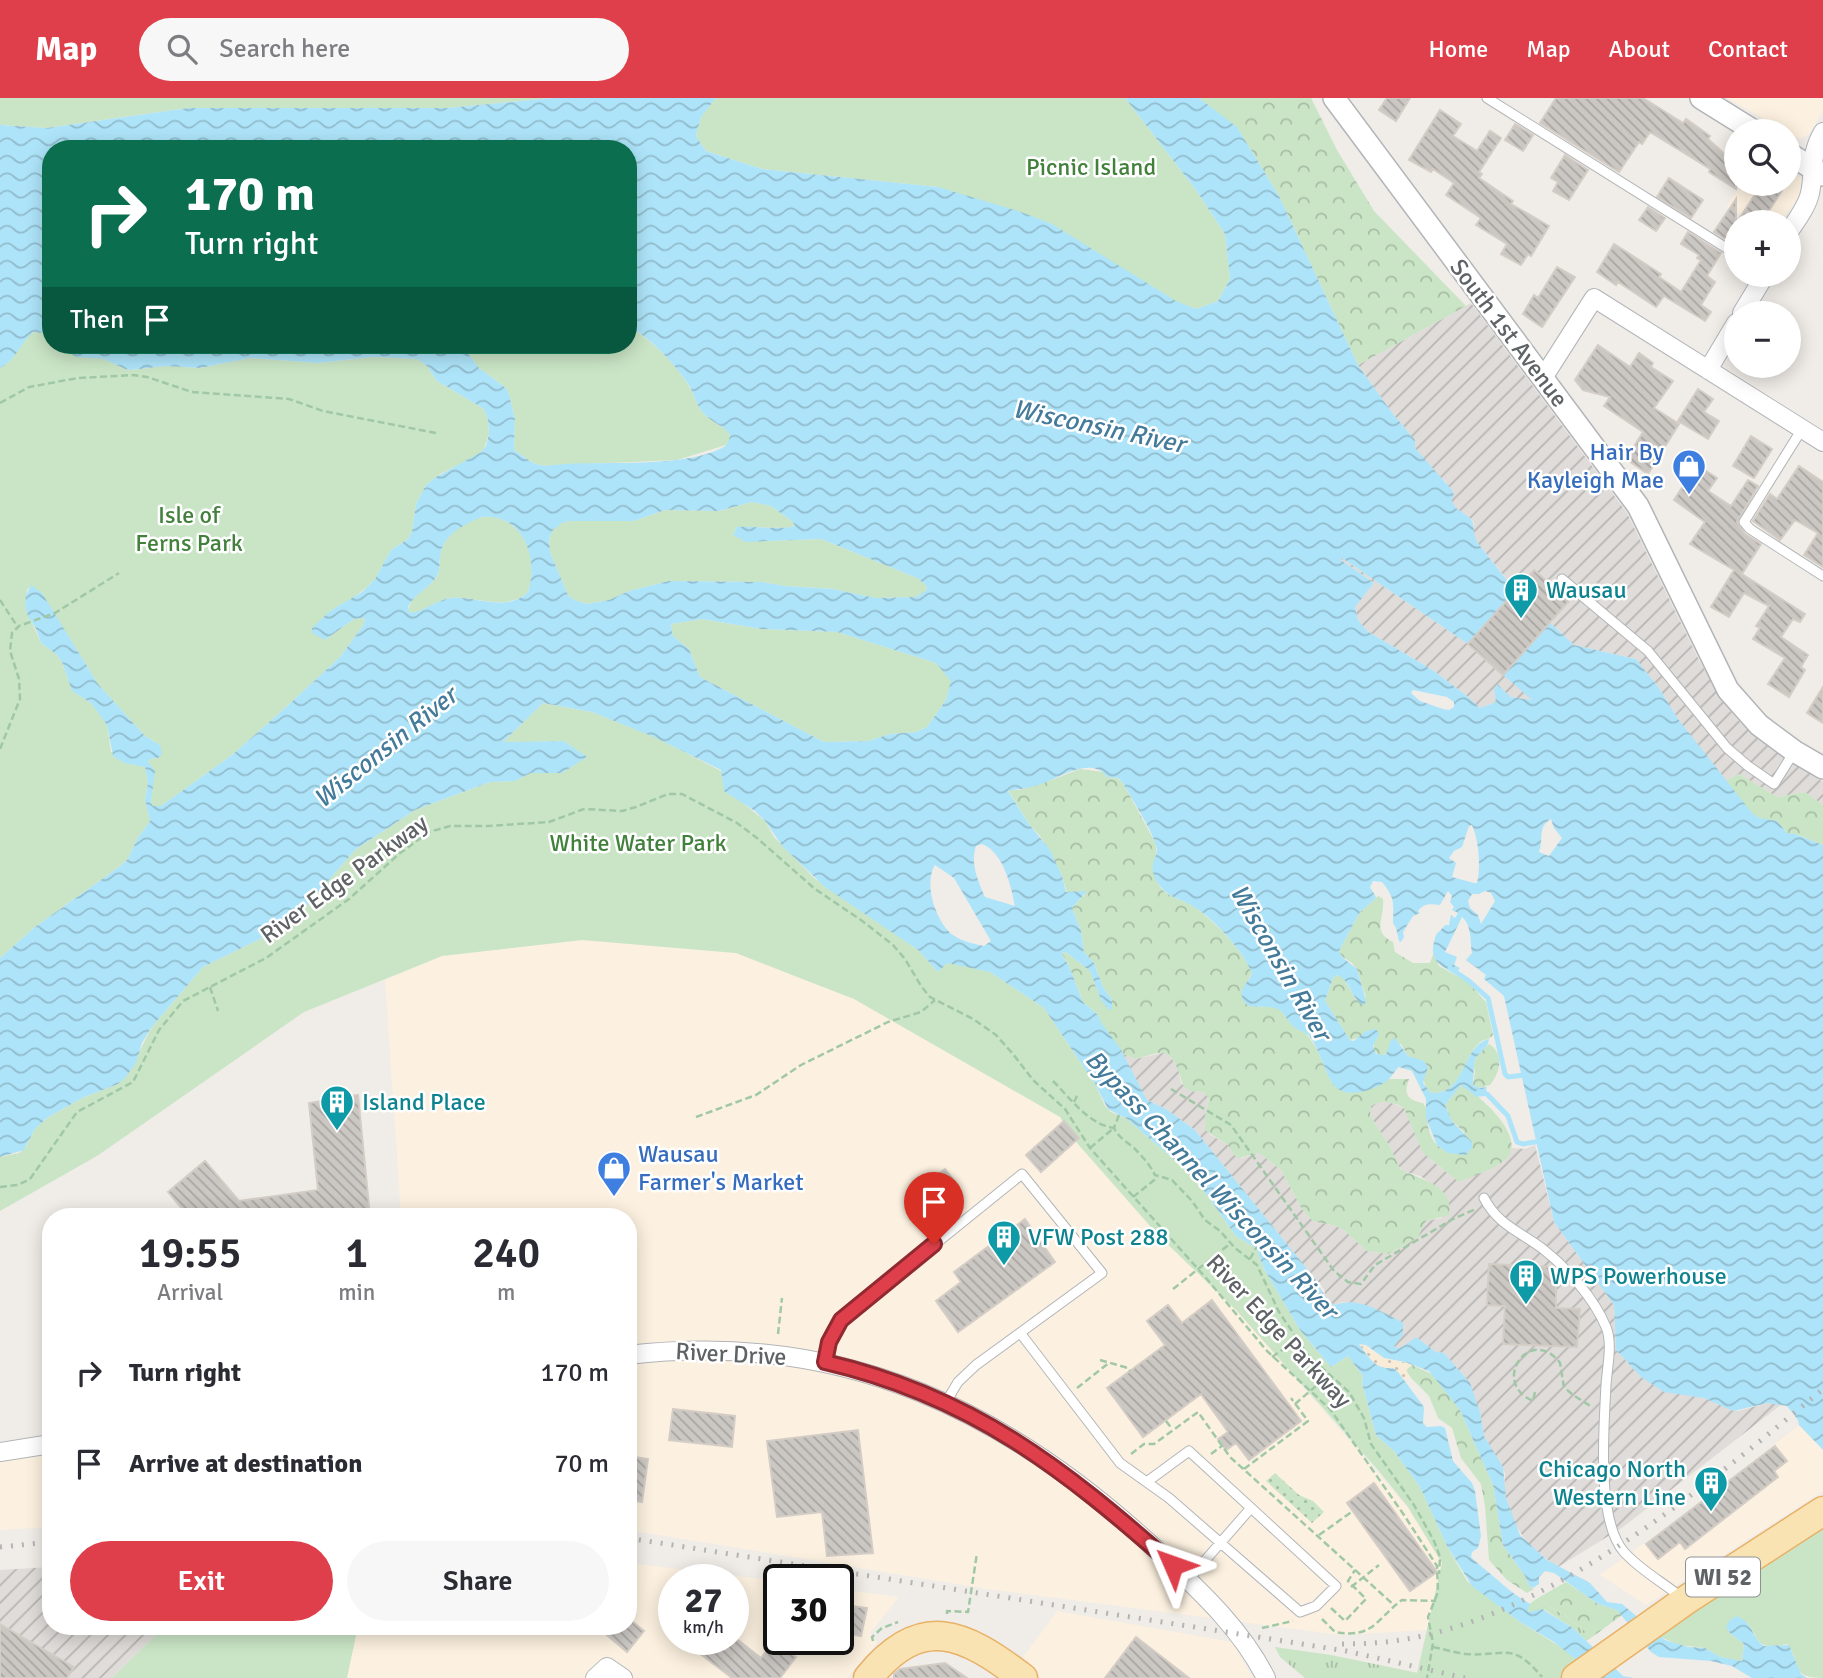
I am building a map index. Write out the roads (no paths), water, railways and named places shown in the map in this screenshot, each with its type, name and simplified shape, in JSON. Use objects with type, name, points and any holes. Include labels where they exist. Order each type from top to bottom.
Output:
[{"type":"main road","name":"WI 52","points":[[1576,1678],[1676,1607],[1818,1517]]},
{"type":"main road","points":[[868,1678],[891,1652],[944,1625],[954,1638],[981,1648],[1023,1678]]},
{"type":"street","name":"South 1st Avenue","points":[[1334,98],[1638,506],[1728,690],[1759,725],[1823,768]]},
{"type":"street","points":[[1700,98],[1734,119]]},
{"type":"street","points":[[1801,210],[1811,191],[1817,171],[1817,142],[1823,132]]},
{"type":"street","points":[[1801,161],[1817,171]]},
{"type":"street","points":[[1543,378],[1594,298],[1823,442]]},
{"type":"street","points":[[1708,370],[1724,343]]},
{"type":"street","name":"River Drive","points":[[637,1353],[725,1349],[825,1362],[876,1375],[946,1402],[1000,1431],[1074,1481],[1134,1530],[1188,1580],[1238,1634],[1266,1678]]},
{"type":"street","points":[[0,1452],[42,1445]]},
{"type":"street","points":[[601,1673],[622,1678]]},
{"type":"lane","points":[[1487,98],[1724,246]]},
{"type":"lane","points":[[1802,429],[1744,522],[1750,529],[1823,576]]},
{"type":"lane","points":[[1562,579],[1648,651],[1717,737],[1748,766],[1774,784],[1794,751]]},
{"type":"lane","points":[[825,1362],[829,1342],[841,1320],[1022,1174],[1102,1273],[965,1375],[946,1402]]},
{"type":"lane","points":[[1485,1201],[1500,1220],[1542,1248],[1556,1261],[1576,1283],[1604,1323],[1609,1339],[1604,1495],[1612,1530],[1621,1548],[1676,1607]]},
{"type":"lane","points":[[1021,1334],[1120,1463],[1148,1481],[1300,1612],[1316,1606],[1336,1586],[1189,1451],[1148,1481]]},
{"type":"lane","points":[[1188,1580],[1250,1509]]},
{"type":"water","name":"Bypass Channel Wisconsin River","points":[[552,98],[716,98],[701,117],[696,136],[706,151],[762,169],[938,187],[1021,212],[1052,224],[1176,301],[1196,309],[1218,301],[1230,279],[1225,234],[1196,190],[1125,98],[1199,98],[1237,127],[1279,196],[1358,365],[1415,440],[1415,448],[1452,490],[1454,496],[1451,500],[1456,508],[1470,518],[1477,542],[1502,574],[1516,591],[1574,645],[1636,659],[1659,688],[1678,719],[1752,813],[1759,818],[1777,821],[1787,833],[1823,845],[1823,1450],[1799,1425],[1787,1406],[1768,1403],[1733,1411],[1704,1398],[1664,1392],[1641,1377],[1616,1350],[1614,1305],[1554,1222],[1504,996],[1484,979],[1486,975],[1466,960],[1472,953],[1469,929],[1462,917],[1445,952],[1457,957],[1454,965],[1460,968],[1455,974],[1440,965],[1434,957],[1436,936],[1445,925],[1449,925],[1451,915],[1455,918],[1458,913],[1452,910],[1452,896],[1448,891],[1440,905],[1431,904],[1420,908],[1420,913],[1413,916],[1403,932],[1401,942],[1393,923],[1390,893],[1382,882],[1373,881],[1370,887],[1376,897],[1360,912],[1339,951],[1342,957],[1357,969],[1366,1001],[1364,1005],[1359,1002],[1342,977],[1337,975],[1333,978],[1325,1001],[1350,1040],[1354,1041],[1366,1031],[1376,1029],[1379,1034],[1373,1046],[1376,1054],[1386,1055],[1391,1040],[1395,1038],[1408,1056],[1424,1061],[1428,1067],[1423,1083],[1431,1093],[1443,1092],[1451,1086],[1458,1079],[1473,1051],[1480,1043],[1489,1039],[1487,1046],[1475,1060],[1473,1085],[1487,1087],[1485,1096],[1477,1097],[1461,1085],[1445,1105],[1451,1120],[1472,1142],[1472,1148],[1466,1155],[1448,1153],[1437,1145],[1426,1118],[1426,1099],[1412,1071],[1399,1067],[1389,1079],[1376,1087],[1359,1092],[1343,1091],[1331,1081],[1308,1035],[1295,1028],[1278,1009],[1254,1007],[1244,1002],[1242,991],[1252,973],[1248,964],[1226,935],[1200,910],[1163,890],[1153,872],[1156,845],[1141,814],[1118,778],[1107,777],[1093,768],[1075,770],[1037,785],[1008,791],[1050,850],[1066,892],[1087,891],[1072,908],[1081,931],[1084,952],[1094,963],[1103,987],[1112,1000],[1112,1009],[1109,1010],[1101,1000],[1090,971],[1067,953],[1063,952],[1062,955],[1083,1002],[1098,1015],[1120,1048],[1147,1100],[1166,1109],[1195,1130],[1316,1280],[1329,1301],[1335,1305],[1360,1303],[1400,1321],[1403,1323],[1403,1335],[1394,1346],[1396,1348],[1416,1337],[1436,1352],[1444,1353],[1470,1383],[1480,1412],[1484,1436],[1503,1467],[1506,1498],[1520,1535],[1547,1560],[1590,1583],[1607,1602],[1622,1604],[1665,1640],[1688,1647],[1705,1648],[1720,1657],[1742,1661],[1744,1644],[1726,1627],[1730,1620],[1737,1616],[1747,1623],[1764,1646],[1789,1645],[1801,1674],[1807,1678],[1752,1678],[1732,1666],[1711,1661],[1659,1657],[1651,1652],[1617,1610],[1598,1604],[1554,1573],[1545,1571],[1539,1577],[1539,1584],[1533,1588],[1529,1586],[1503,1545],[1493,1485],[1460,1410],[1429,1371],[1384,1358],[1366,1345],[1359,1344],[1377,1365],[1393,1368],[1398,1372],[1424,1407],[1423,1423],[1427,1427],[1445,1428],[1453,1461],[1472,1483],[1475,1491],[1481,1536],[1478,1548],[1472,1552],[1471,1557],[1530,1604],[1529,1612],[1542,1609],[1573,1628],[1623,1676],[1633,1678],[1599,1678],[1554,1642],[1520,1622],[1472,1586],[1447,1546],[1420,1487],[1394,1451],[1376,1435],[1362,1383],[1363,1376],[1348,1356],[1331,1367],[1300,1330],[1264,1269],[1256,1248],[1236,1236],[1204,1191],[1180,1165],[1127,1119],[1108,1109],[1095,1084],[1044,1008],[990,972],[947,963],[938,972],[918,950],[825,887],[783,847],[755,811],[724,791],[721,770],[654,737],[592,712],[543,703],[503,742],[564,741],[587,757],[562,773],[531,773],[515,781],[490,782],[415,810],[355,850],[291,924],[203,967],[151,1028],[142,1043],[136,1063],[125,1078],[118,1084],[82,1098],[47,1118],[35,1129],[24,1150],[0,1157],[0,958],[35,927],[128,859],[137,839],[150,821],[145,800],[148,782],[145,767],[124,763],[113,756],[107,725],[91,703],[72,691],[62,662],[41,643],[25,607],[26,595],[31,585],[42,593],[98,684],[145,736],[160,745],[162,754],[148,762],[155,771],[151,802],[153,806],[161,806],[232,755],[340,657],[364,624],[365,618],[354,619],[325,640],[312,633],[312,628],[330,611],[362,592],[375,579],[391,550],[408,539],[412,531],[416,504],[426,485],[481,452],[486,446],[489,434],[484,409],[437,381],[426,365],[417,359],[372,357],[318,363],[250,358],[200,368],[166,366],[131,370],[104,359],[76,357],[71,354],[469,354],[479,368],[506,388],[509,394],[515,419],[514,450],[533,463],[544,466],[683,459],[724,447],[730,435],[702,412],[678,370],[637,332],[637,140],[42,140],[42,333],[33,332],[10,361],[0,368],[0,125],[47,128],[188,108],[447,108]],"holes":[[[752,502],[771,506],[793,522],[794,526],[737,527],[733,535],[746,542],[821,539],[917,578],[926,585],[927,590],[916,597],[876,598],[833,589],[762,582],[669,581],[587,604],[568,595],[550,552],[549,539],[553,530],[569,521],[634,521],[665,510],[719,511]],[[482,517],[496,518],[508,523],[524,540],[531,565],[528,592],[510,602],[501,603],[462,598],[446,599],[410,613],[408,607],[437,576],[441,552],[447,540],[469,522]],[[1342,558],[1468,644],[1532,700],[1511,697],[1497,684],[1494,690],[1496,702],[1480,708],[1434,671],[1367,631],[1358,620],[1355,607],[1374,583],[1341,560]],[[702,619],[761,629],[837,632],[936,663],[951,681],[946,700],[927,727],[916,732],[890,734],[868,741],[824,742],[700,677],[689,649],[673,636],[671,624]],[[1413,690],[1447,697],[1454,702],[1454,707],[1443,709],[1420,701],[1411,693]],[[1551,819],[1562,838],[1549,856],[1539,852],[1547,822]],[[1472,825],[1479,854],[1477,883],[1452,877],[1456,863],[1449,858],[1454,851],[1462,847],[1469,826]],[[982,844],[989,848],[1001,862],[1015,906],[985,897],[976,872],[976,846]],[[935,865],[954,878],[991,941],[984,946],[953,935],[941,922],[933,902],[930,882]],[[1485,891],[1491,893],[1495,901],[1481,924],[1478,915],[1470,908],[1468,901],[1472,894]]]},
{"type":"waterway","name":"Wisconsin River","points":[[1450,968],[1488,998],[1505,1074],[1508,1077],[1525,1075]]},
{"type":"waterway","name":"Wisconsin River","points":[[1479,1091],[1487,1094],[1508,1116],[1517,1142],[1523,1144],[1541,1141]]},
{"type":"railway","points":[[1342,1644],[1422,1636],[1476,1620],[1530,1597],[1583,1568],[1685,1500],[1823,1389]]},
{"type":"railway","points":[[637,1539],[1346,1651],[1465,1678]]},
{"type":"railway","points":[[0,1547],[42,1543]]},
{"type":"place","name":"Hair By Kayleigh Mae","points":[[1689,496]]},
{"type":"place","name":"Wausau","points":[[1521,620]]},
{"type":"place","name":"Island Place","points":[[337,1132]]},
{"type":"place","name":"Wausau Farmer's Market","points":[[614,1198]]},
{"type":"place","name":"VFW Post 288","points":[[1004,1267]]},
{"type":"place","name":"WPS Powerhouse","points":[[1526,1306]]},
{"type":"place","name":"Chicago North Western Line","points":[[1711,1513]]},
{"type":"park label","name":"Picnic Island","points":[[1091,167]]},
{"type":"park label","name":"Isle of Ferns Park","points":[[189,529]]},
{"type":"park label","name":"White Water Park","points":[[638,843]]}]
